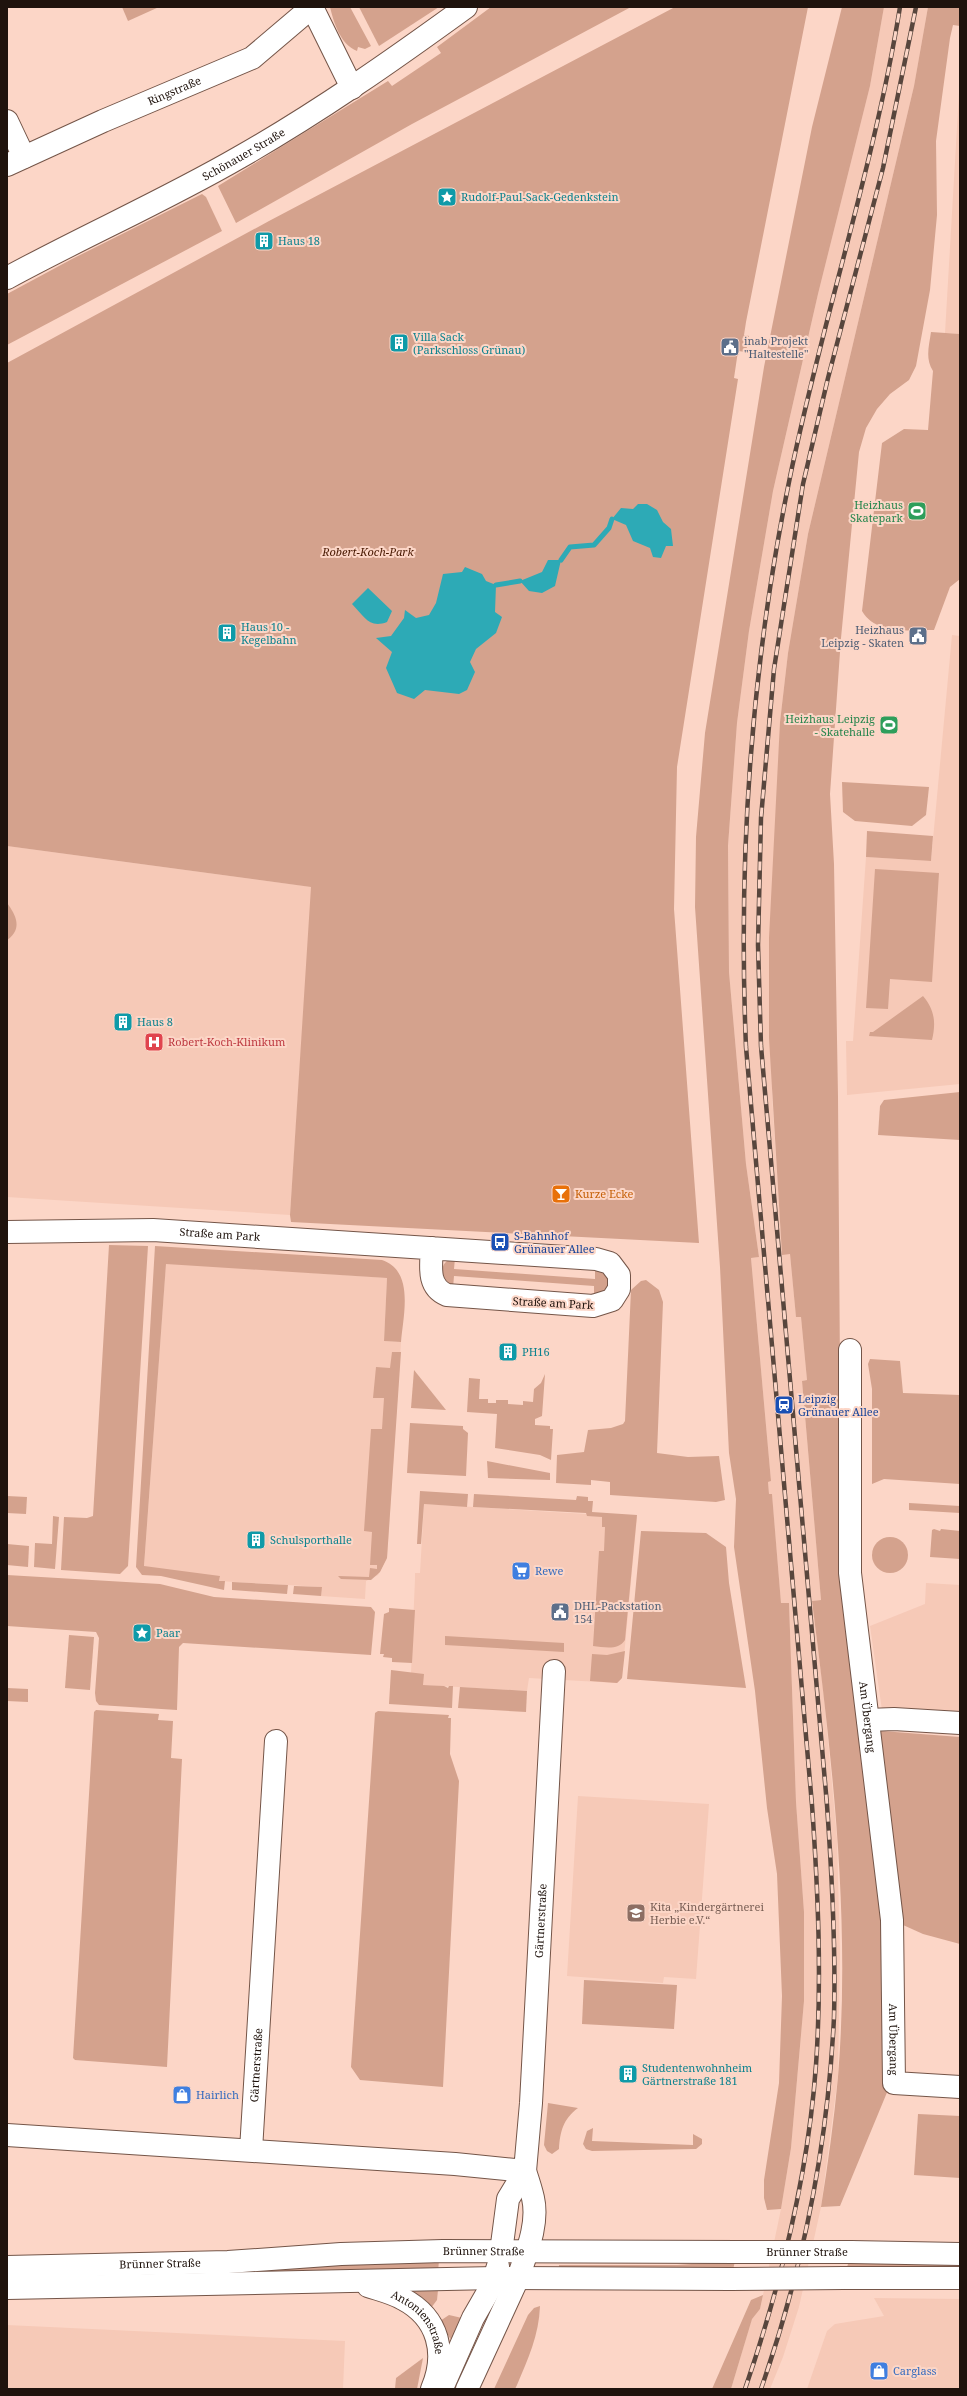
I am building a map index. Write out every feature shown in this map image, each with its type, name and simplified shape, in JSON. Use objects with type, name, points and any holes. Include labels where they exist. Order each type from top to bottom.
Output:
[{"type":"street","points":[[312,7],[352,88]]},
{"type":"street","name":"Ringstraße","points":[[7,121],[16,161],[252,58],[312,7]]},
{"type":"street","name":"Schönauer Straße","points":[[7,278],[73,242],[240,157],[352,88],[466,7]]},
{"type":"street","name":"Straße am Park","points":[[7,1232],[153,1230],[432,1248],[596,1259],[614,1266],[619,1275],[620,1284],[612,1300],[593,1306],[447,1295],[436,1289],[432,1280],[430,1272],[432,1248]]},
{"type":"street","name":"Am Übergang","points":[[850,1350],[850,1573],[892,1920],[894,2083],[960,2087]]},
{"type":"street","name":"Gärtnerstraße","points":[[526,2252],[533,2226],[534,2200],[525,2171],[532,2088],[554,1671]]},
{"type":"street","points":[[868,1720],[894,1719],[960,1723]]},
{"type":"street","name":"Gärtnerstraße","points":[[251,2150],[276,1741]]},
{"type":"street","points":[[7,2135],[455,2164],[525,2171]]},
{"type":"street","name":"Gärtnerstraße","points":[[501,2252],[508,2199],[525,2171]]},
{"type":"street","name":"Brünner Straße","points":[[7,2267],[228,2262],[341,2254],[458,2251],[851,2252],[960,2254]]},
{"type":"street","name":"Antonienstraße","points":[[458,2251],[480,2260],[495,2278],[500,2299],[499,2323]]},
{"type":"street","name":"Antonienstraße","points":[[442,2389],[473,2318],[495,2278],[501,2252]]},
{"type":"street","name":"Antonienstraße","points":[[467,2389],[499,2323],[518,2278],[526,2252]]},
{"type":"street","name":"Brünner Straße","points":[[7,2288],[495,2278],[960,2278]]},
{"type":"street","name":"Antonienstraße","points":[[357,2281],[402,2298],[417,2309],[430,2324],[437,2338],[440,2352],[439,2369],[432,2389]]},
{"type":"shaded area","points":[[884,7],[928,7],[914,86],[808,534],[788,653],[780,722],[772,1095],[782,1254],[790,1254],[796,1316],[801,1316],[807,1380],[802,1381],[821,1600],[812,1601],[824,1696],[837,1838],[840,1953],[838,2076],[821,2207],[799,2307],[783,2357],[770,2389],[731,2389],[752,2318],[760,2309],[781,2209],[791,2148],[804,2001],[804,1912],[796,1802],[789,1603],[781,1604],[772,1495],[769,1495],[768,1482],[771,1481],[751,1258],[759,1257],[746,1164],[729,972],[728,846],[737,723],[749,631],[773,491],[818,294],[870,86]]},
{"type":"shaded area","points":[[960,76],[960,334],[945,333]]},
{"type":"shaded area","points":[[952,635],[960,636],[960,1084],[847,1095],[846,1041],[853,1041],[866,857],[931,861]]},
{"type":"shaded area","name":"Robert-Koch-Klinikum","points":[[7,846],[312,887],[290,1215],[7,1197]]},
{"type":"shaded area","points":[[166,1263],[387,1278],[384,1341],[401,1342],[387,1558],[378,1575],[366,1581],[365,1599],[321,1596],[321,1587],[219,1581],[220,1577],[144,1567]]},
{"type":"shaded area","points":[[424,1504],[637,1517],[622,1678],[617,1683],[529,1678],[527,1691],[423,1685],[411,1673],[415,1573],[420,1573]]},
{"type":"shaded area","points":[[926,1583],[960,1585],[960,1717],[882,1710],[870,1626],[925,1604]]},
{"type":"shaded area","name":"Kita „Kindergärtnerei Herbie e.V.“","points":[[578,1796],[709,1804],[696,1979],[664,1977],[663,1983],[567,1976]]},
{"type":"shaded area","points":[[874,2298],[960,2299],[960,2389],[807,2389],[827,2331],[835,2324],[884,2316]]},
{"type":"shaded area","points":[[7,2325],[345,2341],[343,2389],[7,2389]]},
{"type":"green space","points":[[122,7],[159,7],[128,21]]},
{"type":"green space","points":[[330,7],[350,7],[371,46],[365,49],[358,47],[357,51],[351,48],[342,38],[336,26]]},
{"type":"green space","points":[[359,7],[439,7],[379,46]]},
{"type":"green space","points":[[491,7],[631,7],[412,124],[236,223],[218,186],[388,81],[392,86],[441,53],[437,47]]},
{"type":"green space","name":"Robert-Koch-Park","points":[[675,7],[808,7],[746,322],[744,335],[749,336],[746,352],[738,351],[734,378],[738,379],[677,767],[674,909],[699,1243],[291,1222],[290,1215],[311,887],[7,846],[7,363],[269,221]]},
{"type":"green space","points":[[842,7],[884,7],[870,86],[818,294],[773,491],[749,631],[737,723],[728,846],[729,972],[746,1164],[759,1257],[751,1258],[771,1481],[768,1482],[769,1494],[772,1494],[781,1603],[789,1603],[796,1802],[804,1912],[804,2001],[791,2148],[781,2209],[767,2210],[764,2198],[764,2180],[779,2083],[782,1996],[777,1874],[767,1808],[755,1691],[734,1547],[736,1499],[729,1453],[720,1267],[695,907],[696,837],[705,733],[764,367],[812,127]]},
{"type":"green space","points":[[928,7],[960,7],[960,26],[953,25],[950,38],[936,141],[937,215],[930,290],[916,366],[909,380],[890,394],[877,409],[866,428],[859,452],[841,638],[830,794],[834,864],[838,1097],[841,1508],[884,1908],[888,2090],[840,2206],[821,2207],[831,2142],[838,2077],[842,1958],[841,1898],[832,1779],[812,1601],[821,1600],[802,1381],[807,1380],[801,1317],[796,1317],[790,1254],[782,1255],[769,1038],[769,938],[780,722],[788,653],[808,534],[914,86]]},
{"type":"green space","points":[[202,194],[206,197],[222,231],[7,345],[7,294],[72,259]]},
{"type":"green space","name":"Heizhaus Skatepark","points":[[931,332],[960,334],[960,579],[950,587],[934,630],[894,630],[884,628],[876,624],[868,619],[862,611],[882,443],[904,429],[928,430],[933,371],[928,357]]},
{"type":"green space","points":[[842,782],[929,787],[926,815],[912,826],[855,821],[843,812]]},
{"type":"green space","points":[[867,831],[933,836],[931,861],[866,857]]},
{"type":"green space","points":[[875,869],[939,873],[932,982],[890,979],[888,1009],[866,1008]]},
{"type":"green space","points":[[7,903],[15,917],[16,927],[12,936],[7,940]]},
{"type":"green space","points":[[923,996],[930,1006],[934,1017],[932,1040],[869,1036],[870,1032],[873,1032]]},
{"type":"green space","points":[[960,1092],[960,1140],[878,1135],[880,1106],[884,1100]]},
{"type":"green space","points":[[109,1245],[148,1246],[128,1566],[120,1574],[61,1570],[64,1517],[87,1518],[93,1516]]},
{"type":"green space","points":[[155,1246],[382,1260],[392,1266],[399,1274],[403,1284],[405,1308],[401,1342],[384,1341],[387,1278],[166,1264],[144,1566],[220,1576],[219,1581],[225,1581],[224,1590],[161,1576],[142,1575],[136,1567]]},
{"type":"green space","points":[[455,1258],[454,1269],[595,1279],[595,1267],[607,1272],[610,1289],[594,1297],[594,1286],[454,1276],[453,1288],[443,1282],[442,1270],[447,1261]]},
{"type":"green space","points":[[646,1280],[659,1290],[663,1302],[657,1453],[688,1457],[719,1456],[725,1500],[716,1502],[610,1495],[610,1482],[591,1480],[591,1485],[556,1483],[557,1455],[584,1452],[588,1430],[611,1428],[623,1424],[625,1421],[631,1290],[641,1281]]},
{"type":"green space","points":[[392,1352],[401,1352],[387,1558],[380,1572],[371,1580],[341,1579],[338,1576],[369,1577],[370,1568],[377,1569],[377,1565],[370,1565],[372,1532],[364,1531],[371,1429],[382,1429],[384,1398],[373,1398],[376,1367],[390,1368]]},
{"type":"green space","points":[[870,1359],[900,1361],[903,1393],[960,1395],[960,1484],[884,1479],[872,1484],[872,1389],[868,1364]]},
{"type":"green space","points":[[414,1370],[446,1410],[411,1408]]},
{"type":"green space","points":[[545,1374],[542,1416],[535,1419],[535,1425],[550,1426],[550,1429],[553,1429],[551,1460],[540,1455],[495,1448],[497,1414],[467,1412],[469,1378],[480,1379],[479,1399],[488,1399],[488,1403],[496,1403],[496,1400],[508,1400],[508,1404],[523,1405],[523,1401],[533,1402],[534,1389],[541,1383]]},
{"type":"green space","points":[[410,1423],[463,1426],[463,1429],[468,1433],[466,1476],[407,1473]]},
{"type":"green space","points":[[487,1461],[550,1473],[550,1480],[488,1478]]},
{"type":"green space","points":[[420,1491],[468,1494],[467,1507],[424,1504],[421,1544],[417,1544]]},
{"type":"green space","points":[[474,1494],[576,1500],[577,1496],[588,1497],[588,1501],[593,1501],[592,1512],[637,1515],[625,1640],[619,1646],[610,1648],[593,1646],[599,1551],[604,1551],[605,1527],[602,1527],[602,1517],[587,1516],[586,1513],[473,1507]]},
{"type":"green space","points":[[7,1496],[27,1497],[26,1514],[7,1513]]},
{"type":"green space","points":[[909,1503],[960,1506],[960,1513],[909,1510]]},
{"type":"green space","points":[[53,1516],[59,1517],[55,1569],[34,1567],[35,1543],[52,1544]]},
{"type":"green space","points":[[934,1529],[940,1531],[941,1529],[960,1531],[960,1559],[930,1557],[932,1530]]},
{"type":"green space","points":[[641,1531],[706,1533],[726,1547],[729,1583],[746,1688],[627,1679]]},
{"type":"green space","points":[[894,1537],[903,1542],[907,1548],[907,1562],[903,1568],[894,1573],[886,1573],[877,1568],[873,1562],[872,1551],[877,1542],[883,1538]]},
{"type":"green space","points":[[7,1544],[29,1546],[28,1567],[7,1565]]},
{"type":"green space","points":[[7,1575],[160,1584],[214,1597],[371,1607],[375,1612],[371,1655],[183,1643],[179,1647],[177,1710],[99,1705],[96,1701],[95,1693],[99,1638],[96,1632],[7,1626]]},
{"type":"green space","points":[[232,1582],[288,1585],[287,1594],[232,1590]]},
{"type":"green space","points":[[294,1586],[322,1587],[321,1596],[293,1594]]},
{"type":"green space","points":[[389,1608],[415,1610],[412,1663],[392,1662],[392,1658],[383,1657],[384,1654],[380,1654],[384,1614],[389,1612]]},
{"type":"green space","points":[[69,1635],[94,1637],[90,1690],[65,1688]]},
{"type":"green space","points":[[445,1636],[564,1643],[564,1652],[445,1645]]},
{"type":"green space","points":[[625,1651],[622,1678],[617,1683],[590,1681],[592,1654],[607,1655]]},
{"type":"green space","points":[[391,1670],[424,1674],[423,1685],[444,1686],[448,1688],[449,1686],[453,1686],[452,1708],[389,1704]]},
{"type":"green space","points":[[460,1687],[527,1691],[526,1712],[458,1708]]},
{"type":"green space","points":[[7,1688],[28,1689],[28,1702],[7,1701]]},
{"type":"green space","points":[[96,1710],[159,1714],[158,1720],[173,1721],[171,1758],[182,1759],[167,2067],[75,2060],[73,2058],[94,1712]]},
{"type":"green space","points":[[378,1711],[449,1715],[448,1718],[451,1718],[450,1754],[459,1781],[443,2087],[360,2080],[351,2067],[375,1713]]},
{"type":"green space","points":[[869,1730],[960,1737],[960,1944],[923,1934],[892,1920]]},
{"type":"green space","points":[[584,1980],[677,1985],[674,2029],[582,2024]]},
{"type":"green space","points":[[548,2103],[578,2108],[573,2112],[563,2126],[559,2149],[552,2154],[547,2151],[544,2145]]},
{"type":"green space","points":[[918,2114],[960,2116],[960,2178],[914,2175]]},
{"type":"green space","points":[[593,2128],[592,2141],[693,2145],[693,2134],[702,2139],[702,2144],[696,2149],[592,2151],[586,2149],[583,2144],[587,2131]]},
{"type":"green space","points":[[439,2260],[438,2272],[65,2275]]},
{"type":"green space","points":[[735,2261],[733,2270],[559,2270],[559,2265],[677,2265]]},
{"type":"green space","points":[[849,2261],[960,2263],[960,2270],[846,2270]]},
{"type":"green space","points":[[413,2290],[438,2290],[437,2300],[431,2308],[413,2293]]},
{"type":"green space","points":[[763,2295],[760,2309],[752,2319],[731,2389],[712,2389],[751,2300]]},
{"type":"green space","points":[[540,2306],[538,2327],[532,2347],[515,2389],[494,2389],[528,2315],[534,2308]]},
{"type":"green space","points":[[449,2315],[462,2318],[451,2340],[440,2321]]},
{"type":"green space","points":[[423,2358],[417,2389],[395,2389],[396,2378]]},
{"type":"water","points":[[638,504],[647,504],[657,510],[663,522],[671,529],[673,546],[666,546],[661,558],[653,557],[650,548],[633,541],[626,525],[612,519],[621,508],[633,509]]},
{"type":"water","points":[[548,560],[561,560],[555,586],[542,593],[529,591],[520,581],[542,572]]},
{"type":"water","points":[[465,567],[482,574],[486,581],[496,585],[495,612],[502,617],[496,633],[476,649],[470,662],[475,672],[467,690],[459,694],[425,690],[414,699],[397,693],[386,668],[392,652],[376,638],[391,636],[404,618],[405,610],[416,618],[429,615],[436,603],[443,574],[462,572]]},
{"type":"water","points":[[368,588],[392,611],[387,622],[381,624],[371,623],[352,604]]},
{"type":"waterway","points":[[561,560],[570,547],[594,545],[609,528],[612,519]]},
{"type":"waterway","points":[[496,585],[520,581]]},
{"type":"railway","points":[[745,2389],[770,2310],[800,2189],[812,2106],[816,2065],[819,2000],[816,1870],[812,1805],[746,1047],[744,905],[750,763],[765,622],[789,482],[816,363],[876,127],[900,7]]},
{"type":"railway","points":[[761,2389],[789,2298],[811,2205],[826,2111],[834,2017],[833,1911],[827,1805],[761,1046],[758,945],[761,818],[774,669],[803,484],[828,378],[883,168],[916,7]]},
{"type":"place","name":"Rudolf-Paul-Sack-Gedenkstein","points":[[447,197]]},
{"type":"place","name":"Haus 18","points":[[264,241]]},
{"type":"place","name":"Villa Sack (Parkschloss Grünau)","points":[[399,343]]},
{"type":"place","name":"inab Projekt \"Haltestelle\"","points":[[730,347]]},
{"type":"place","name":"Heizhaus Skatepark","points":[[917,511]]},
{"type":"place","name":"Haus 10 - Kegelbahn","points":[[227,633]]},
{"type":"place","name":"Heizhaus Leipzig - Skaten","points":[[918,636]]},
{"type":"place","name":"Heizhaus Leipzig - Skatehalle","points":[[889,725]]},
{"type":"place","name":"Haus 8","points":[[123,1022]]},
{"type":"place","name":"Robert-Koch-Klinikum","points":[[154,1042]]},
{"type":"place","name":"Kurze Ecke","points":[[561,1194]]},
{"type":"place","name":"S-Bahnhof Grünauer Allee","points":[[500,1242]]},
{"type":"place","name":"PH16","points":[[508,1352]]},
{"type":"place","name":"Leipzig Grünauer Allee","points":[[784,1405]]},
{"type":"place","name":"Schulsporthalle","points":[[256,1540]]},
{"type":"place","name":"Rewe","points":[[521,1571]]},
{"type":"place","name":"DHL-Packstation 154","points":[[560,1612]]},
{"type":"place","name":"Paar","points":[[142,1633]]},
{"type":"place","name":"Kita „Kindergärtnerei Herbie e.V.“","points":[[636,1913]]},
{"type":"place","name":"Studentenwohnheim Gärtnerstraße 181","points":[[628,2074]]},
{"type":"place","name":"Hairlich","points":[[182,2095]]},
{"type":"place","name":"Carglass","points":[[879,2371]]}]
